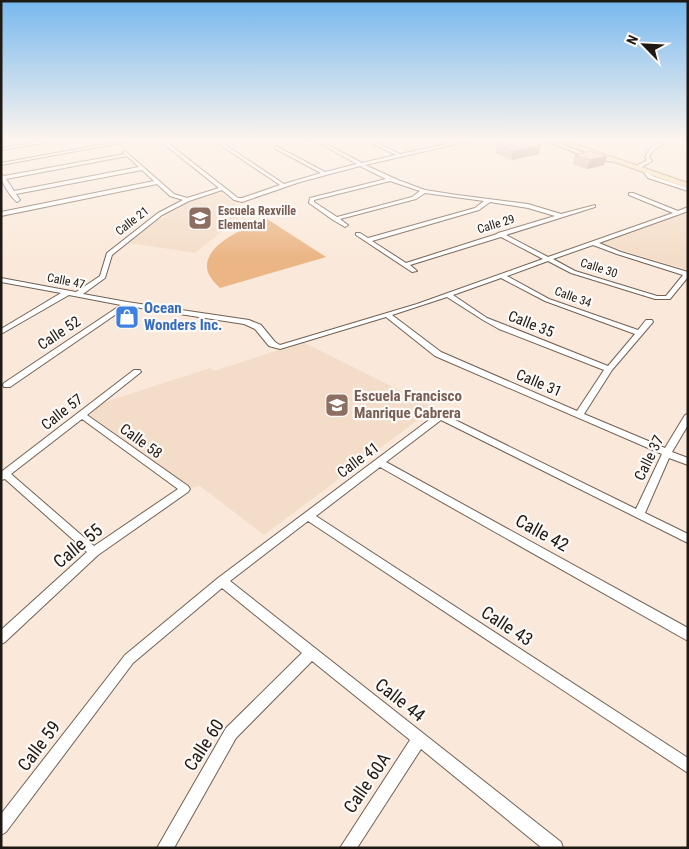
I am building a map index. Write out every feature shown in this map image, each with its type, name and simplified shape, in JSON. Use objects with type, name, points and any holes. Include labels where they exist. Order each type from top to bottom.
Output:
[{"type":"main road","points":[[668,180],[688,188]]},
{"type":"street","points":[[4,180],[17,200]]},
{"type":"street","points":[[12,193],[82,180]]},
{"type":"street","points":[[155,180],[172,195],[187,200]]},
{"type":"street","points":[[212,180],[236,199],[242,200],[282,184],[299,180]]},
{"type":"street","points":[[275,180],[282,184]]},
{"type":"street","points":[[345,225],[311,202],[312,199],[390,180]]},
{"type":"street","points":[[394,180],[424,191],[538,209],[560,216]]},
{"type":"street","points":[[1,214],[158,182]]},
{"type":"street","name":"Calle 21","points":[[76,294],[103,277],[109,254],[160,214],[187,200],[223,188]]},
{"type":"street","points":[[335,219],[414,198],[424,191]]},
{"type":"street","points":[[631,194],[678,213]]},
{"type":"street","name":"Calle 29","points":[[368,240],[477,209],[488,201]]},
{"type":"street","name":"Calle 29","points":[[405,265],[593,206]]},
{"type":"street","points":[[127,304],[246,322],[258,327],[272,344],[280,347],[387,315],[688,209]]},
{"type":"street","points":[[358,234],[414,271]]},
{"type":"street","name":"Calle 30","points":[[500,234],[583,276],[657,298],[668,298],[687,274]]},
{"type":"street","points":[[594,243],[619,254],[687,274]]},
{"type":"street","name":"Calle 34","points":[[502,276],[547,300],[640,333]]},
{"type":"street","name":"Calle 47","points":[[1,280],[127,304]]},
{"type":"street","points":[[1,286],[10,282]]},
{"type":"street","points":[[1,332],[67,293]]},
{"type":"street","name":"Calle 35","points":[[448,294],[486,319],[502,327],[610,369]]},
{"type":"street","name":"Calle 52","points":[[4,384],[127,304]]},
{"type":"street","name":"Calle 31","points":[[387,315],[438,354],[688,462]]},
{"type":"street","points":[[578,415],[610,369],[649,322]]},
{"type":"street","name":"Calle 57","points":[[94,552],[3,476],[137,372]]},
{"type":"street","points":[[4,384],[16,389]]},
{"type":"street","name":"Calle 58","points":[[82,415],[185,490]]},
{"type":"street","name":"Calle 41","points":[[89,711],[129,659],[222,581],[440,416],[688,538]]},
{"type":"street","name":"Calle 37","points":[[639,514],[667,453],[688,417]]},
{"type":"street","name":"Calle 42","points":[[380,462],[688,635]]},
{"type":"street","name":"Calle 55","points":[[1,638],[94,552],[185,490]]},
{"type":"street","name":"Calle 43","points":[[308,516],[688,766]]},
{"type":"street","name":"Calle 44","points":[[222,581],[555,848]]},
{"type":"street","name":"Calle 60","points":[[165,848],[231,733],[311,653]]},
{"type":"street","name":"Calle 59","points":[[1,827],[89,711]]},
{"type":"street","name":"Calle 60A","points":[[348,848],[419,739]]},
{"type":"shaded area","name":"Escuela Rexville Elemental","points":[[218,191],[246,212],[195,253],[129,243],[152,224],[173,211],[191,201]]},
{"type":"shaded area","points":[[688,207],[688,270],[594,241]]},
{"type":"shaded area","points":[[267,219],[326,257],[220,288],[211,278],[207,268],[209,257],[214,249],[231,236]]},
{"type":"shaded area","points":[[303,342],[437,409],[426,414],[264,535],[200,486],[191,488],[90,415],[102,403],[210,368],[214,371]]},
{"type":"place","name":"Escuela Rexville Elemental","points":[[200,218]]},
{"type":"place","name":"Ocean Wonders Inc.","points":[[127,317]]},
{"type":"place","name":"Escuela Francisco Manrique Cabrera","points":[[337,405]]}]
